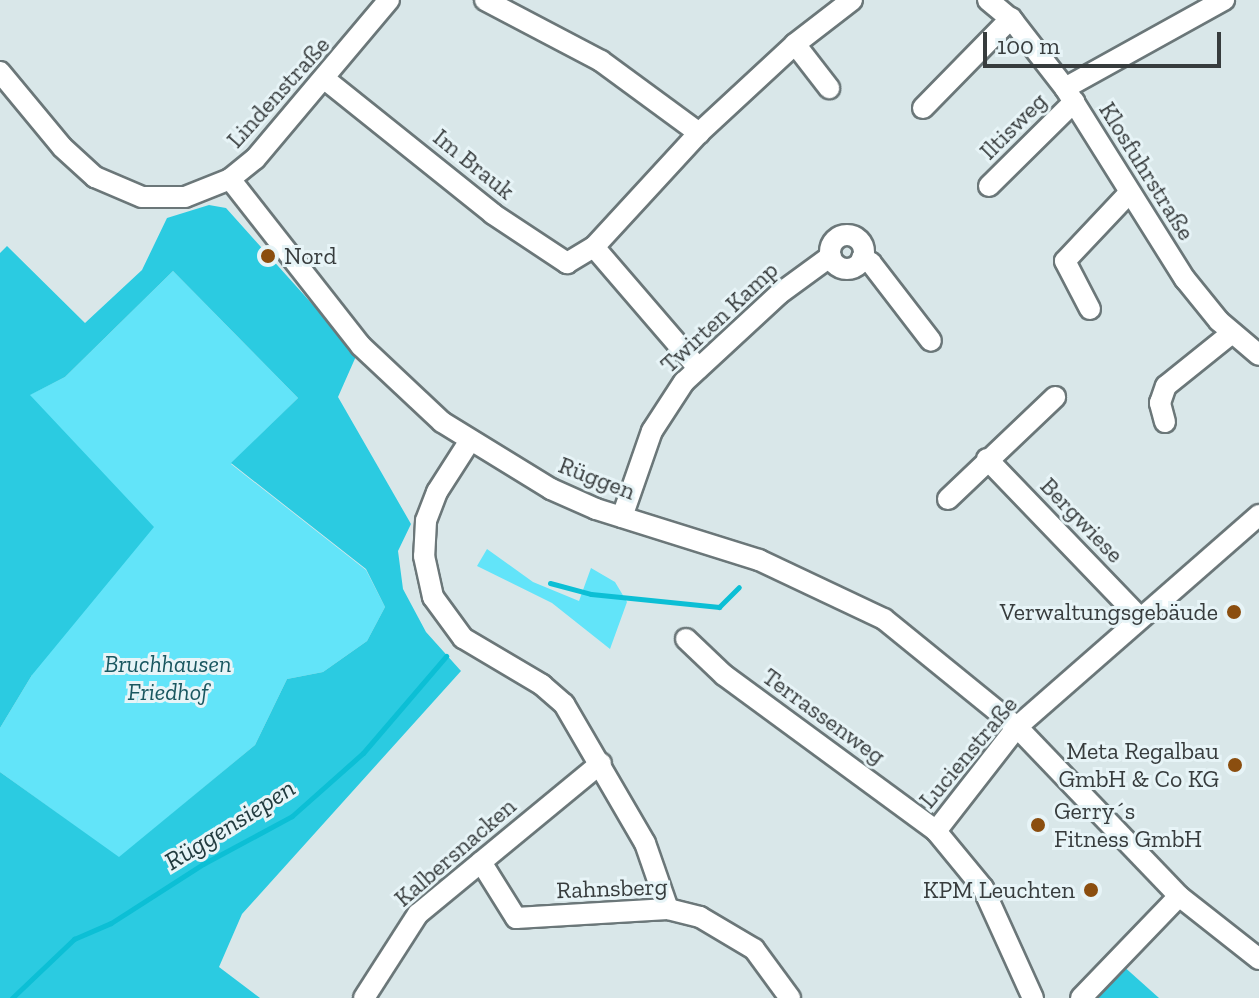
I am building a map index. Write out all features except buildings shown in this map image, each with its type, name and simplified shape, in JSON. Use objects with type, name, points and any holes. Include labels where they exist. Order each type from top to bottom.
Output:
[{"type":"street","name":"Lindenstraße","points":[[0,72],[77,163],[116,189],[169,200],[230,179],[267,147],[326,80],[389,0]]},
{"type":"street","points":[[485,0],[601,61],[699,133]]},
{"type":"street","name":"Im Brauk","points":[[326,80],[558,260],[575,261],[594,247],[699,133],[795,44],[852,0]]},
{"type":"street","name":"Klosfuhrstraße","points":[[988,0],[1011,18],[1070,95],[1185,279],[1232,333],[1259,355]]},
{"type":"street","name":"Iltisweg","points":[[989,186],[1070,95],[1224,0]]},
{"type":"street","points":[[923,108],[1011,18]]},
{"type":"street","points":[[795,44],[829,88]]},
{"type":"street","name":"Rüggen","points":[[230,179],[386,373],[469,442],[527,478],[622,517],[747,555],[845,596],[922,645],[1017,727],[1179,896],[1259,959]]},
{"type":"street","points":[[1090,309],[1065,261],[1129,193]]},
{"type":"street","name":"Twirten Kamp","points":[[622,517],[652,431],[698,368],[779,294],[831,256],[834,241],[849,235],[860,241],[862,258],[871,263],[931,341]]},
{"type":"street","points":[[594,247],[698,368]]},
{"type":"street","points":[[1165,422],[1160,403],[1166,386],[1232,333]]},
{"type":"street","points":[[948,499],[1055,397]]},
{"type":"street","points":[[469,442],[437,492],[426,521],[424,556],[433,597],[463,638],[554,693],[601,763],[645,843],[668,909]]},
{"type":"street","name":"Bergwiese","points":[[987,459],[1139,617]]},
{"type":"street","name":"Lucienstraße","points":[[1033,998],[983,888],[936,831],[1017,727],[1259,515]]},
{"type":"street","name":"Terrassenweg","points":[[686,639],[724,675],[936,831]]},
{"type":"street","name":"Kalbersnacken","points":[[364,998],[412,920],[601,763]]},
{"type":"street","name":"Rahnsberg","points":[[481,862],[516,918],[668,909],[700,917],[742,940],[772,968],[790,998]]},
{"type":"street","points":[[1081,998],[1179,896]]},
{"type":"green space","name":"Bruchhausen Friedhof","points":[[173,271],[298,398],[231,464],[366,570],[385,607],[367,641],[323,672],[287,679],[255,745],[119,858],[0,772],[0,728],[32,675],[29,395],[65,377]]},
{"type":"green space","points":[[487,549],[533,582],[579,601],[591,568],[615,582],[627,602],[610,649],[552,603],[477,566]]},
{"type":"shaded area","points":[[209,205],[226,208],[357,354],[338,397],[411,524],[398,551],[403,589],[426,632],[461,671],[242,914],[219,967],[260,998],[0,998],[0,772],[119,857],[255,745],[287,679],[323,672],[367,641],[385,607],[366,569],[231,463],[298,398],[173,271],[65,377],[30,395],[154,527],[32,675],[0,728],[0,253],[7,246],[85,323],[142,270],[167,218]]},
{"type":"shaded area","points":[[1121,964],[1159,998],[1088,998]]},
{"type":"waterway","points":[[550,583],[591,594],[719,607],[739,587]]},
{"type":"waterway","name":"Rüggensiepen","points":[[12,998],[74,939],[111,923],[203,864],[292,816],[363,753],[446,656]]},
{"type":"place","name":"Nord","points":[[268,256]]},
{"type":"place","name":"Verwaltungsgebäude","points":[[1234,612]]},
{"type":"place","name":"Meta Regalbau GmbH & Co KG","points":[[1235,765]]},
{"type":"place","name":"Gerry´s Fitness GmbH","points":[[1038,825]]},
{"type":"place","name":"KPM Leuchten","points":[[1091,890]]}]
